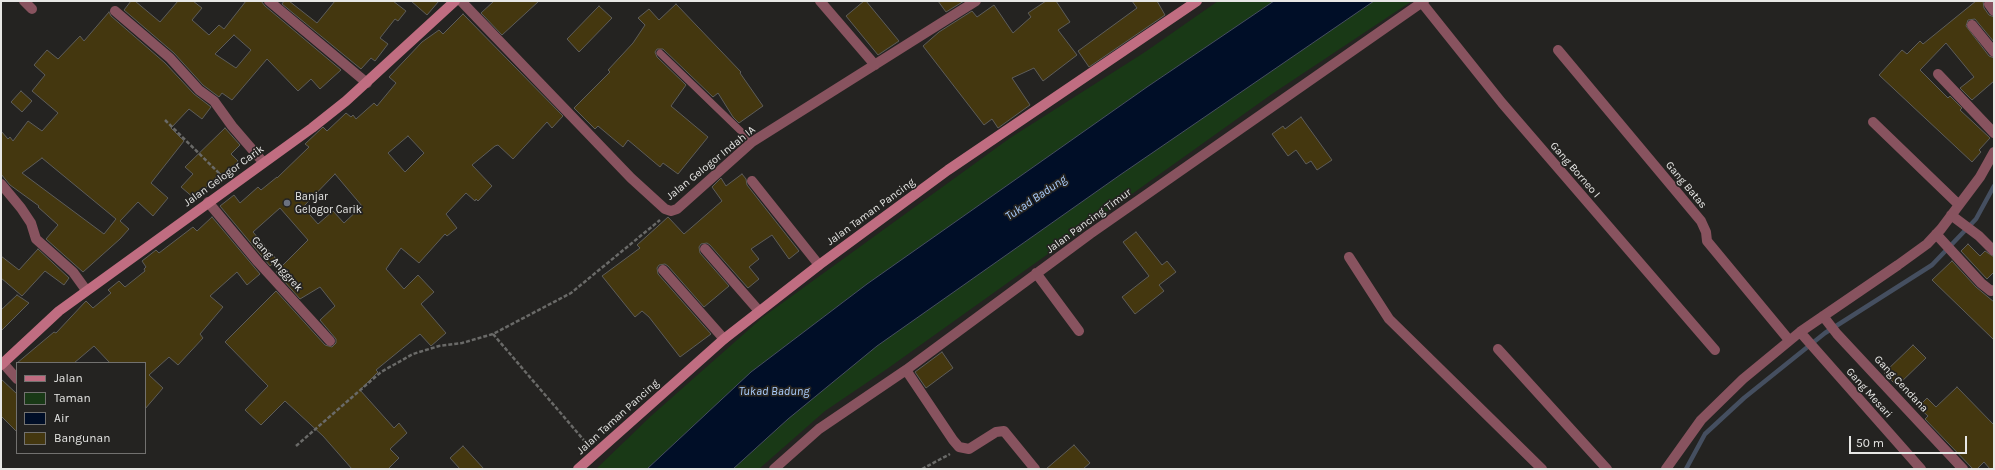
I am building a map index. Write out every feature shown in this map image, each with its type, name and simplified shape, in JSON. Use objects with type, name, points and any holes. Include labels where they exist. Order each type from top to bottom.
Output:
[{"type":"street","points":[[24,1],[32,9]]},
{"type":"street","points":[[269,1],[367,83]]},
{"type":"street","name":"Jalan Gelogor Carik","points":[[2,364],[59,311],[86,290],[312,128],[367,83],[456,1]]},
{"type":"street","name":"Jalan Gelogor Indah IA","points":[[461,1],[631,178],[665,209],[671,211],[677,209],[752,142],[976,1]]},
{"type":"street","points":[[820,1],[875,65]]},
{"type":"street","name":"Jalan Taman Pancing","points":[[578,469],[724,339],[819,264],[948,170],[1197,1]]},
{"type":"street","name":"Jalan Pancing Timur","points":[[774,469],[819,428],[906,370],[1090,234],[1423,2]]},
{"type":"street","name":"Gang Borneo I","points":[[1423,2],[1516,120],[1715,350]]},
{"type":"street","points":[[115,11],[170,58],[199,90],[214,102],[232,126],[263,162]]},
{"type":"street","points":[[1972,25],[1994,52]]},
{"type":"street","name":"Gang Batas","points":[[1558,50],[1701,221],[1706,232],[1707,241],[1789,340]]},
{"type":"street","points":[[1938,74],[1994,133]]},
{"type":"street","points":[[1873,122],[1959,205]]},
{"type":"street","points":[[1666,469],[1701,420],[1714,405],[1789,340],[1802,335],[1926,244],[1938,237],[1954,218],[1959,205],[1980,177],[1994,152]]},
{"type":"street","points":[[752,181],[819,264]]},
{"type":"street","points":[[1,184],[24,213],[30,223],[36,239],[73,272],[86,290]]},
{"type":"street","name":"Gang Anggrek","points":[[208,202],[258,262],[330,341]]},
{"type":"street","points":[[1954,218],[1972,231],[1994,251]]},
{"type":"street","points":[[1938,237],[1981,283],[1992,291],[1994,290]]},
{"type":"street","points":[[705,249],[759,311]]},
{"type":"street","points":[[1349,257],[1389,318],[1542,469]]},
{"type":"street","points":[[663,270],[724,339]]},
{"type":"street","points":[[1036,274],[1079,331]]},
{"type":"street","name":"Gang Cendana","points":[[1825,319],[1837,334],[1963,469]]},
{"type":"street","name":"Gang Mesari","points":[[1802,335],[1921,469]]},
{"type":"street","points":[[1498,349],[1607,469]]},
{"type":"street","points":[[2,364],[16,378]]},
{"type":"street","points":[[906,370],[952,440],[959,447],[969,449],[996,432],[1004,431],[1035,469]]},
{"type":"lane","points":[[660,53],[752,142]]},
{"type":"path","points":[[165,120],[231,185]]},
{"type":"path","points":[[296,446],[388,368],[419,352],[439,346],[462,343],[494,334],[571,293],[671,211]]},
{"type":"path","points":[[494,334],[595,453]]},
{"type":"path","points":[[922,469],[948,456],[959,447]]},
{"type":"green space","points":[[1218,1],[1274,1],[1147,87],[867,284],[751,372],[647,469],[596,469],[651,416],[763,317],[1010,138],[1145,52]]},
{"type":"green space","points":[[1374,1],[1412,1],[1272,94],[887,369],[825,411],[759,469],[733,469],[788,419],[877,346],[1120,175]]},
{"type":"water","name":"Tukad Badung","points":[[1274,1],[1374,1],[1120,175],[877,346],[788,419],[733,469],[647,469],[751,372],[867,284],[1147,87]]},
{"type":"building","points":[[131,1],[135,1],[160,22],[178,1],[193,1],[202,8],[192,20],[209,35],[219,25],[224,29],[246,1],[261,1],[341,70],[320,89],[311,79],[298,91],[267,59],[232,100],[222,93],[219,97],[203,85],[174,53],[124,10]],"holes":[[[234,35],[251,50],[236,68],[215,54]]]},
{"type":"building","points":[[284,1],[289,1],[317,23],[335,1],[393,1],[406,11],[398,21],[395,19],[380,38],[388,44],[375,61],[371,58],[361,69],[282,4]]},
{"type":"building","points":[[411,1],[439,1],[427,15]]},
{"type":"building","points":[[494,1],[539,1],[502,35],[481,13]]},
{"type":"building","points":[[866,1],[899,41],[878,55],[846,16]]},
{"type":"building","points":[[938,1],[964,1],[946,12]]},
{"type":"building","points":[[1046,1],[1056,1],[1070,22],[1058,30],[1077,55],[1043,81],[1034,68],[1012,78],[1030,105],[998,128],[992,119],[984,125],[923,46],[939,32],[972,11],[977,17],[994,5],[1013,33],[1031,17],[1028,13]]},
{"type":"building","points":[[1132,1],[1157,1],[1165,15],[1089,67],[1078,51],[1137,8]]},
{"type":"building","points":[[1976,1],[1983,1],[1984,8],[1989,15],[1994,17],[1994,42],[1975,19],[1968,20],[1966,26],[1989,56],[1994,58],[1994,81],[1972,100],[1960,88],[1974,77],[1946,43],[1920,70],[1948,98],[1950,96],[1962,108],[1960,110],[1990,138],[1979,150],[1981,152],[1972,162],[1879,75],[1902,50],[1907,54],[1920,41],[1923,44]]},
{"type":"building","points":[[676,4],[741,72],[740,73],[763,106],[739,123],[733,117],[718,93],[713,97],[663,49],[657,49],[655,52],[657,57],[686,85],[671,106],[708,137],[678,174],[663,163],[660,167],[628,140],[623,147],[598,126],[595,129],[574,108],[610,72],[608,70],[633,43],[645,25],[638,18],[649,9],[659,20]]},
{"type":"building","points":[[599,6],[612,18],[579,52],[567,39]]},
{"type":"building","points":[[109,12],[111,16],[165,63],[194,94],[211,107],[202,119],[189,109],[171,128],[184,141],[151,183],[168,198],[153,216],[138,202],[120,221],[129,229],[83,272],[46,239],[58,225],[38,207],[39,206],[10,185],[1,174],[1,131],[8,139],[10,137],[13,141],[28,121],[42,131],[58,113],[32,91],[45,75],[34,65],[47,50],[58,59],[80,36],[84,41]],"holes":[[[42,158],[116,219],[104,234],[22,173]]]},
{"type":"building","points":[[463,14],[563,116],[552,128],[547,122],[513,159],[498,145],[472,165],[492,186],[478,201],[476,199],[475,201],[466,193],[446,214],[457,228],[447,236],[445,234],[419,263],[401,248],[386,269],[404,289],[418,275],[434,292],[421,304],[446,333],[431,346],[420,334],[376,370],[378,372],[360,390],[394,428],[399,423],[407,433],[390,449],[399,458],[388,469],[352,469],[323,436],[285,401],[261,425],[245,410],[268,386],[225,342],[276,291],[325,345],[332,347],[336,343],[336,339],[320,320],[335,306],[320,287],[300,299],[276,272],[308,240],[280,208],[253,232],[277,260],[270,266],[220,206],[234,195],[240,203],[258,187],[261,190],[277,178],[309,147],[305,144],[323,127],[327,131],[346,113],[351,117],[353,115],[356,119],[374,103],[377,106],[396,83],[389,77],[422,42],[439,30],[443,34]],"holes":[[[408,136],[424,153],[405,172],[388,153]],[[335,174],[362,206],[344,223],[333,211],[318,224],[303,207]]]},
{"type":"building","points":[[21,91],[32,101],[22,112],[11,102]]},
{"type":"building","points":[[1301,117],[1332,160],[1317,170],[1311,161],[1306,164],[1296,150],[1288,156],[1272,134],[1283,126],[1285,129]]},
{"type":"building","points":[[225,128],[240,145],[231,154],[238,161],[223,176],[220,173],[195,199],[181,187],[193,174],[185,167]]},
{"type":"building","points":[[742,174],[746,179],[747,185],[799,251],[789,259],[772,235],[751,249],[759,259],[749,267],[759,279],[748,288],[710,245],[707,243],[701,244],[699,247],[700,253],[729,286],[704,307],[668,266],[665,264],[659,265],[657,268],[658,274],[711,334],[680,357],[649,317],[642,311],[635,317],[602,276],[640,248],[637,245],[668,217],[684,234],[722,201],[712,187],[721,178],[726,186]]},
{"type":"building","points":[[212,217],[260,274],[247,285],[237,272],[210,296],[223,307],[200,334],[203,338],[178,365],[169,357],[149,375],[163,388],[146,408],[146,362],[109,362],[94,346],[75,362],[18,362],[54,332],[56,333],[86,301],[93,308],[111,293],[108,290],[119,281],[125,287],[145,271],[144,269],[146,267],[142,261],[156,250],[159,253],[193,227],[197,231]]},
{"type":"building","points":[[1136,232],[1162,265],[1167,261],[1176,272],[1159,285],[1164,291],[1135,314],[1122,297],[1149,276],[1123,242]]},
{"type":"building","points":[[1968,244],[1980,256],[1985,251],[1994,257],[1994,272],[1987,279],[1961,251]]},
{"type":"building","points":[[38,249],[69,278],[64,285],[45,271],[22,296],[1,278],[1,256],[19,270]]},
{"type":"building","points":[[1952,261],[1976,287],[1994,302],[1994,340],[1932,280]]},
{"type":"building","points":[[17,295],[29,303],[1,331],[1,310]]},
{"type":"building","points":[[1913,345],[1926,358],[1897,386],[1884,373]]},
{"type":"building","points":[[942,352],[953,368],[926,388],[915,372]]},
{"type":"building","points":[[1,379],[16,393],[16,431],[1,416]]},
{"type":"building","points":[[1957,387],[1994,425],[1994,469],[1990,469],[1984,462],[1977,469],[1973,469],[1925,419],[1928,416],[1918,407],[1927,398],[1936,407]]},
{"type":"building","points":[[1074,445],[1090,463],[1083,469],[1046,469]]},
{"type":"building","points":[[463,446],[484,469],[460,469],[450,458]]},
{"type":"waterway","points":[[1686,469],[1705,434],[1744,398],[1825,333],[1932,265],[1976,219],[1994,186]]},
{"type":"place","name":"Banjar Gelogor Carik","points":[[287,203]]}]
